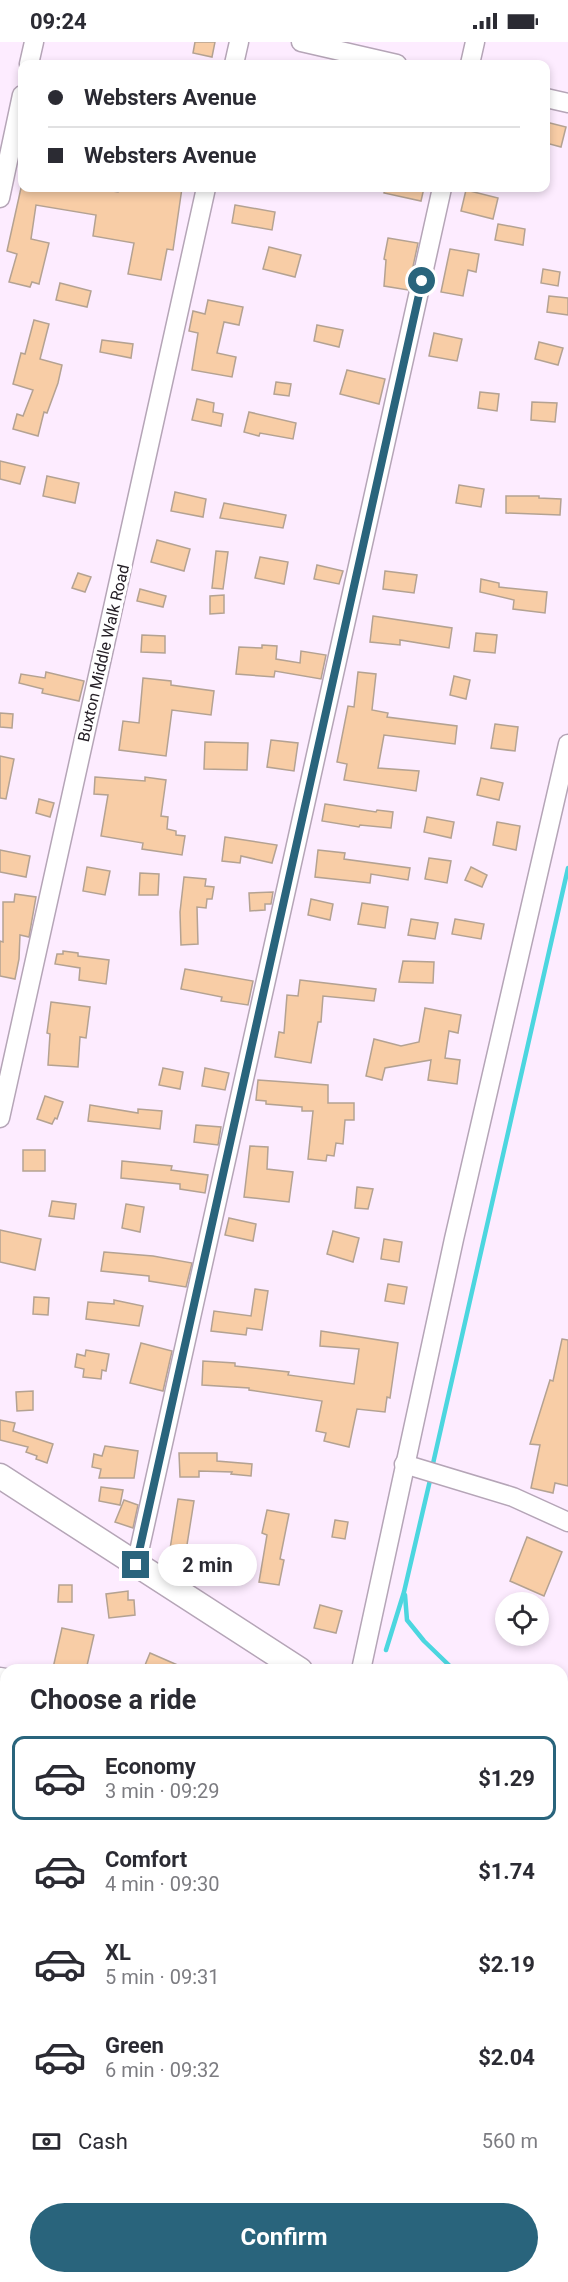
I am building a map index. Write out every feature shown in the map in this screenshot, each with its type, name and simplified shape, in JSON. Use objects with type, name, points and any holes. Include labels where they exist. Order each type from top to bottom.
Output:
[{"type":"main road","points":[[0,1476],[291,1664]]},
{"type":"street","points":[[30,60],[34,42]]},
{"type":"street","points":[[235,60],[239,42]]},
{"type":"street","points":[[301,42],[380,60]]},
{"type":"street","points":[[471,60],[475,42]]},
{"type":"street","points":[[550,99],[568,103]]},
{"type":"street","points":[[0,198],[18,114]]},
{"type":"street","name":"Buxton Middle Walk Road","points":[[0,1118],[205,192]]},
{"type":"street","points":[[136,1565],[441,192]]},
{"type":"street","points":[[363,1664],[409,1465],[456,1228],[568,744]]},
{"type":"street","points":[[409,1465],[513,1497],[568,1522]]},
{"type":"building","points":[[195,42],[215,42],[212,57],[193,53]]},
{"type":"building","points":[[550,123],[566,127],[561,147],[550,144]]},
{"type":"building","points":[[20,192],[181,192],[173,250],[167,249],[161,280],[128,274],[134,243],[93,236],[96,215],[36,205],[31,239],[49,243],[39,284],[32,282],[30,287],[9,282],[17,254],[7,251]]},
{"type":"building","points":[[384,192],[423,192],[421,201]]},
{"type":"building","points":[[466,192],[498,198],[493,219],[461,211]]},
{"type":"building","points":[[235,205],[275,212],[272,230],[232,223]]},
{"type":"building","points":[[498,224],[525,229],[523,245],[495,240]]},
{"type":"building","points":[[388,238],[418,243],[408,290],[384,286],[386,260],[384,259]]},
{"type":"building","points":[[269,247],[301,255],[295,277],[263,269]]},
{"type":"building","points":[[450,249],[479,254],[476,272],[468,270],[463,296],[441,292]]},
{"type":"building","points":[[543,269],[560,272],[558,286],[541,283]]},
{"type":"building","points":[[60,283],[91,291],[87,307],[56,300]]},
{"type":"building","points":[[549,296],[568,298],[568,315],[547,312]]},
{"type":"building","points":[[208,300],[243,307],[239,325],[224,322],[217,353],[236,357],[232,377],[192,370],[198,333],[189,331],[193,311],[205,314]]},
{"type":"building","points":[[34,320],[49,324],[40,359],[62,365],[47,413],[44,412],[38,436],[13,429],[17,414],[23,416],[33,390],[13,384],[21,353],[25,354]]},
{"type":"building","points":[[317,325],[343,330],[339,347],[314,341]]},
{"type":"building","points":[[434,333],[462,339],[457,361],[429,356]]},
{"type":"building","points":[[102,340],[133,344],[131,358],[100,352]]},
{"type":"building","points":[[539,342],[563,348],[558,365],[535,359]]},
{"type":"building","points":[[347,370],[385,379],[379,404],[340,394]]},
{"type":"building","points":[[276,382],[291,384],[289,396],[274,394]]},
{"type":"building","points":[[480,392],[499,394],[497,411],[478,408]]},
{"type":"building","points":[[197,399],[214,403],[213,412],[223,414],[221,426],[192,420]]},
{"type":"building","points":[[532,402],[557,403],[555,422],[531,420]]},
{"type":"building","points":[[249,412],[296,423],[293,439],[260,433],[259,436],[244,432]]},
{"type":"building","points":[[0,461],[25,467],[20,484],[0,479]]},
{"type":"building","points":[[47,476],[79,483],[75,503],[43,496]]},
{"type":"building","points":[[459,485],[484,489],[481,507],[456,503]]},
{"type":"building","points":[[175,492],[206,499],[203,517],[171,511]]},
{"type":"building","points":[[506,496],[561,499],[560,515],[506,513]]},
{"type":"building","points":[[224,503],[286,515],[283,528],[220,518]]},
{"type":"building","points":[[157,540],[190,549],[184,571],[151,562]]},
{"type":"building","points":[[216,551],[228,552],[223,589],[212,588]]},
{"type":"building","points":[[260,557],[288,562],[284,584],[255,578]]},
{"type":"building","points":[[317,565],[343,571],[339,584],[314,579]]},
{"type":"building","points":[[385,571],[417,575],[414,593],[383,589]]},
{"type":"building","points":[[78,573],[91,577],[85,592],[72,588]]},
{"type":"building","points":[[481,579],[499,583],[499,587],[547,592],[545,613],[513,609],[514,600],[480,592]]},
{"type":"building","points":[[140,589],[166,596],[163,607],[137,601]]},
{"type":"building","points":[[224,595],[224,613],[210,614],[210,596]]},
{"type":"building","points":[[373,616],[452,628],[449,648],[400,640],[400,645],[370,642]]},
{"type":"building","points":[[476,633],[497,635],[495,653],[474,651]]},
{"type":"building","points":[[142,635],[165,636],[165,653],[141,652]]},
{"type":"building","points":[[262,645],[277,646],[276,659],[300,663],[301,651],[326,655],[321,679],[275,671],[274,677],[236,674],[239,647],[262,648]]},
{"type":"building","points":[[46,672],[84,681],[79,701],[42,693],[43,689],[19,683],[21,674],[45,678]]},
{"type":"building","points":[[358,672],[376,674],[372,710],[388,713],[387,717],[457,726],[455,744],[384,735],[378,768],[419,771],[416,791],[344,780],[347,764],[337,762],[348,706],[354,707]]},
{"type":"building","points":[[454,676],[470,680],[466,699],[450,695]]},
{"type":"building","points":[[143,678],[171,681],[171,685],[214,691],[211,715],[172,710],[166,756],[119,750],[123,721],[139,723]]},
{"type":"building","points":[[0,713],[13,714],[12,728],[0,727]]},
{"type":"building","points":[[495,724],[518,727],[515,751],[491,748]]},
{"type":"building","points":[[271,740],[298,743],[294,771],[267,767]]},
{"type":"building","points":[[205,742],[248,743],[247,770],[204,769]]},
{"type":"building","points":[[0,756],[14,759],[6,799],[0,798]]},
{"type":"building","points":[[95,777],[145,781],[145,777],[166,780],[161,816],[168,817],[167,829],[176,831],[176,835],[185,836],[182,855],[142,849],[143,843],[101,836],[108,795],[94,794]]},
{"type":"building","points":[[481,778],[503,783],[499,800],[477,795]]},
{"type":"building","points":[[39,799],[54,803],[50,817],[36,813]]},
{"type":"building","points":[[325,804],[376,812],[377,810],[393,812],[391,828],[360,825],[359,827],[322,821]]},
{"type":"building","points":[[427,817],[454,822],[451,838],[424,832]]},
{"type":"building","points":[[497,822],[520,826],[516,850],[493,845]]},
{"type":"building","points":[[225,837],[277,845],[272,863],[241,856],[240,863],[222,861]]},
{"type":"building","points":[[0,850],[30,856],[26,877],[0,872]]},
{"type":"building","points":[[318,850],[345,853],[344,859],[410,868],[408,880],[371,874],[370,883],[315,877]]},
{"type":"building","points":[[429,858],[451,861],[447,883],[425,879]]},
{"type":"building","points":[[87,867],[110,871],[105,895],[83,891]]},
{"type":"building","points":[[471,867],[487,875],[482,887],[465,880]]},
{"type":"building","points":[[140,873],[159,874],[158,895],[139,895]]},
{"type":"building","points":[[184,877],[206,879],[205,886],[214,887],[212,899],[207,899],[206,908],[197,907],[198,944],[181,945],[180,912]]},
{"type":"building","points":[[273,892],[271,904],[265,904],[265,910],[250,911],[249,893]]},
{"type":"building","points":[[15,894],[36,897],[29,937],[20,935],[15,979],[0,976],[0,941],[3,942],[3,902],[14,902]]},
{"type":"building","points":[[311,899],[333,904],[330,920],[308,915]]},
{"type":"building","points":[[362,903],[388,907],[385,928],[358,924]]},
{"type":"building","points":[[411,919],[438,923],[435,939],[408,935]]},
{"type":"building","points":[[455,919],[484,924],[481,939],[452,934]]},
{"type":"building","points":[[63,951],[78,953],[78,956],[109,960],[106,984],[79,980],[80,968],[55,964],[57,954],[63,954]]},
{"type":"building","points":[[403,961],[434,962],[433,983],[399,982]]},
{"type":"building","points":[[185,969],[253,981],[248,1005],[221,1001],[222,997],[181,989]]},
{"type":"building","points":[[300,980],[376,989],[374,1001],[323,996],[321,1022],[318,1022],[311,1063],[275,1057],[279,1032],[284,1033],[287,995],[298,996]]},
{"type":"building","points":[[51,1002],[90,1007],[86,1038],[80,1037],[78,1067],[48,1065],[50,1034],[47,1033]]},
{"type":"building","points":[[425,1008],[461,1015],[458,1033],[449,1031],[445,1058],[460,1060],[457,1084],[428,1080],[431,1060],[385,1068],[382,1080],[366,1076],[374,1039],[401,1046],[419,1042]]},
{"type":"building","points":[[163,1068],[183,1072],[180,1089],[159,1085]]},
{"type":"building","points":[[205,1068],[229,1073],[225,1090],[202,1086]]},
{"type":"building","points":[[258,1080],[328,1085],[328,1103],[354,1103],[354,1120],[345,1120],[343,1144],[336,1143],[334,1156],[327,1155],[326,1161],[308,1159],[313,1111],[302,1111],[302,1107],[266,1104],[266,1101],[256,1100]]},
{"type":"building","points":[[45,1096],[63,1102],[57,1119],[55,1118],[52,1124],[37,1119]]},
{"type":"building","points":[[90,1105],[138,1113],[138,1109],[162,1111],[160,1129],[88,1121]]},
{"type":"building","points":[[196,1125],[221,1127],[218,1145],[194,1142]]},
{"type":"building","points":[[250,1146],[268,1147],[267,1169],[293,1172],[289,1202],[244,1197]]},
{"type":"building","points":[[23,1150],[45,1150],[45,1171],[23,1171]]},
{"type":"building","points":[[122,1161],[172,1166],[171,1170],[208,1175],[205,1193],[180,1189],[180,1184],[121,1178]]},
{"type":"building","points":[[357,1187],[373,1189],[368,1209],[355,1208]]},
{"type":"building","points":[[52,1201],[76,1204],[74,1219],[49,1216]]},
{"type":"building","points":[[126,1204],[144,1207],[140,1232],[122,1228]]},
{"type":"building","points":[[229,1218],[256,1224],[253,1241],[225,1235]]},
{"type":"building","points":[[0,1230],[41,1239],[35,1270],[0,1262]]},
{"type":"building","points":[[333,1231],[359,1238],[353,1262],[327,1254]]},
{"type":"building","points":[[384,1239],[402,1242],[399,1262],[381,1259]]},
{"type":"building","points":[[104,1252],[153,1256],[192,1263],[186,1287],[149,1281],[149,1276],[101,1271]]},
{"type":"building","points":[[388,1284],[407,1287],[404,1304],[385,1301]]},
{"type":"building","points":[[255,1289],[268,1291],[262,1330],[247,1328],[246,1335],[211,1331],[214,1311],[251,1316]]},
{"type":"building","points":[[34,1297],[49,1298],[48,1315],[33,1314]]},
{"type":"building","points":[[114,1300],[143,1306],[139,1326],[86,1319],[88,1302],[114,1304]]},
{"type":"building","points":[[321,1331],[398,1343],[390,1398],[387,1397],[385,1412],[357,1409],[349,1447],[324,1441],[326,1433],[316,1431],[322,1401],[249,1390],[249,1388],[202,1385],[203,1361],[235,1363],[235,1366],[289,1372],[288,1375],[354,1384],[359,1349],[320,1346]]},
{"type":"building","points":[[562,1339],[568,1340],[568,1486],[555,1483],[553,1493],[531,1488],[540,1445],[530,1444],[550,1380],[553,1381]]},
{"type":"building","points":[[141,1343],[172,1351],[163,1391],[130,1383]]},
{"type":"building","points":[[86,1350],[109,1354],[106,1371],[102,1370],[101,1379],[83,1377],[84,1369],[75,1367],[77,1354],[85,1356]]},
{"type":"building","points":[[33,1391],[33,1410],[17,1411],[16,1392]]},
{"type":"building","points":[[0,1420],[15,1423],[13,1431],[53,1444],[47,1463],[26,1452],[28,1447],[0,1440]]},
{"type":"building","points":[[105,1446],[138,1451],[134,1478],[99,1478],[101,1469],[92,1467],[94,1454],[102,1456]]},
{"type":"building","points":[[179,1453],[217,1453],[217,1461],[252,1464],[251,1476],[231,1474],[232,1472],[199,1471],[199,1477],[180,1477]]},
{"type":"building","points":[[101,1487],[123,1490],[120,1505],[99,1501]]},
{"type":"building","points":[[178,1499],[194,1501],[186,1551],[170,1549]]},
{"type":"building","points":[[124,1500],[138,1505],[133,1528],[115,1522]]},
{"type":"building","points":[[267,1510],[289,1514],[280,1559],[284,1560],[279,1585],[259,1582],[267,1535],[262,1533]]},
{"type":"building","points":[[335,1520],[348,1522],[345,1539],[332,1537]]},
{"type":"building","points":[[527,1537],[562,1552],[546,1592],[535,1592],[510,1581]]},
{"type":"building","points":[[219,1548],[236,1551],[233,1572],[216,1570]]},
{"type":"building","points":[[59,1585],[72,1585],[72,1602],[58,1602]]},
{"type":"building","points":[[128,1591],[128,1600],[134,1600],[135,1615],[109,1618],[106,1594]]},
{"type":"building","points":[[320,1605],[342,1611],[336,1633],[314,1628]]},
{"type":"building","points":[[62,1628],[94,1635],[87,1664],[54,1664]]},
{"type":"building","points":[[150,1653],[175,1664],[145,1664]]},
{"type":"waterway","points":[[432,1468],[568,868]]},
{"type":"waterway","points":[[386,1650],[404,1592],[431,1476]]},
{"type":"waterway","points":[[405,1595],[407,1620],[424,1641],[448,1664]]},
{"type":"route","points":[[136,1565],[422,281]]}]
